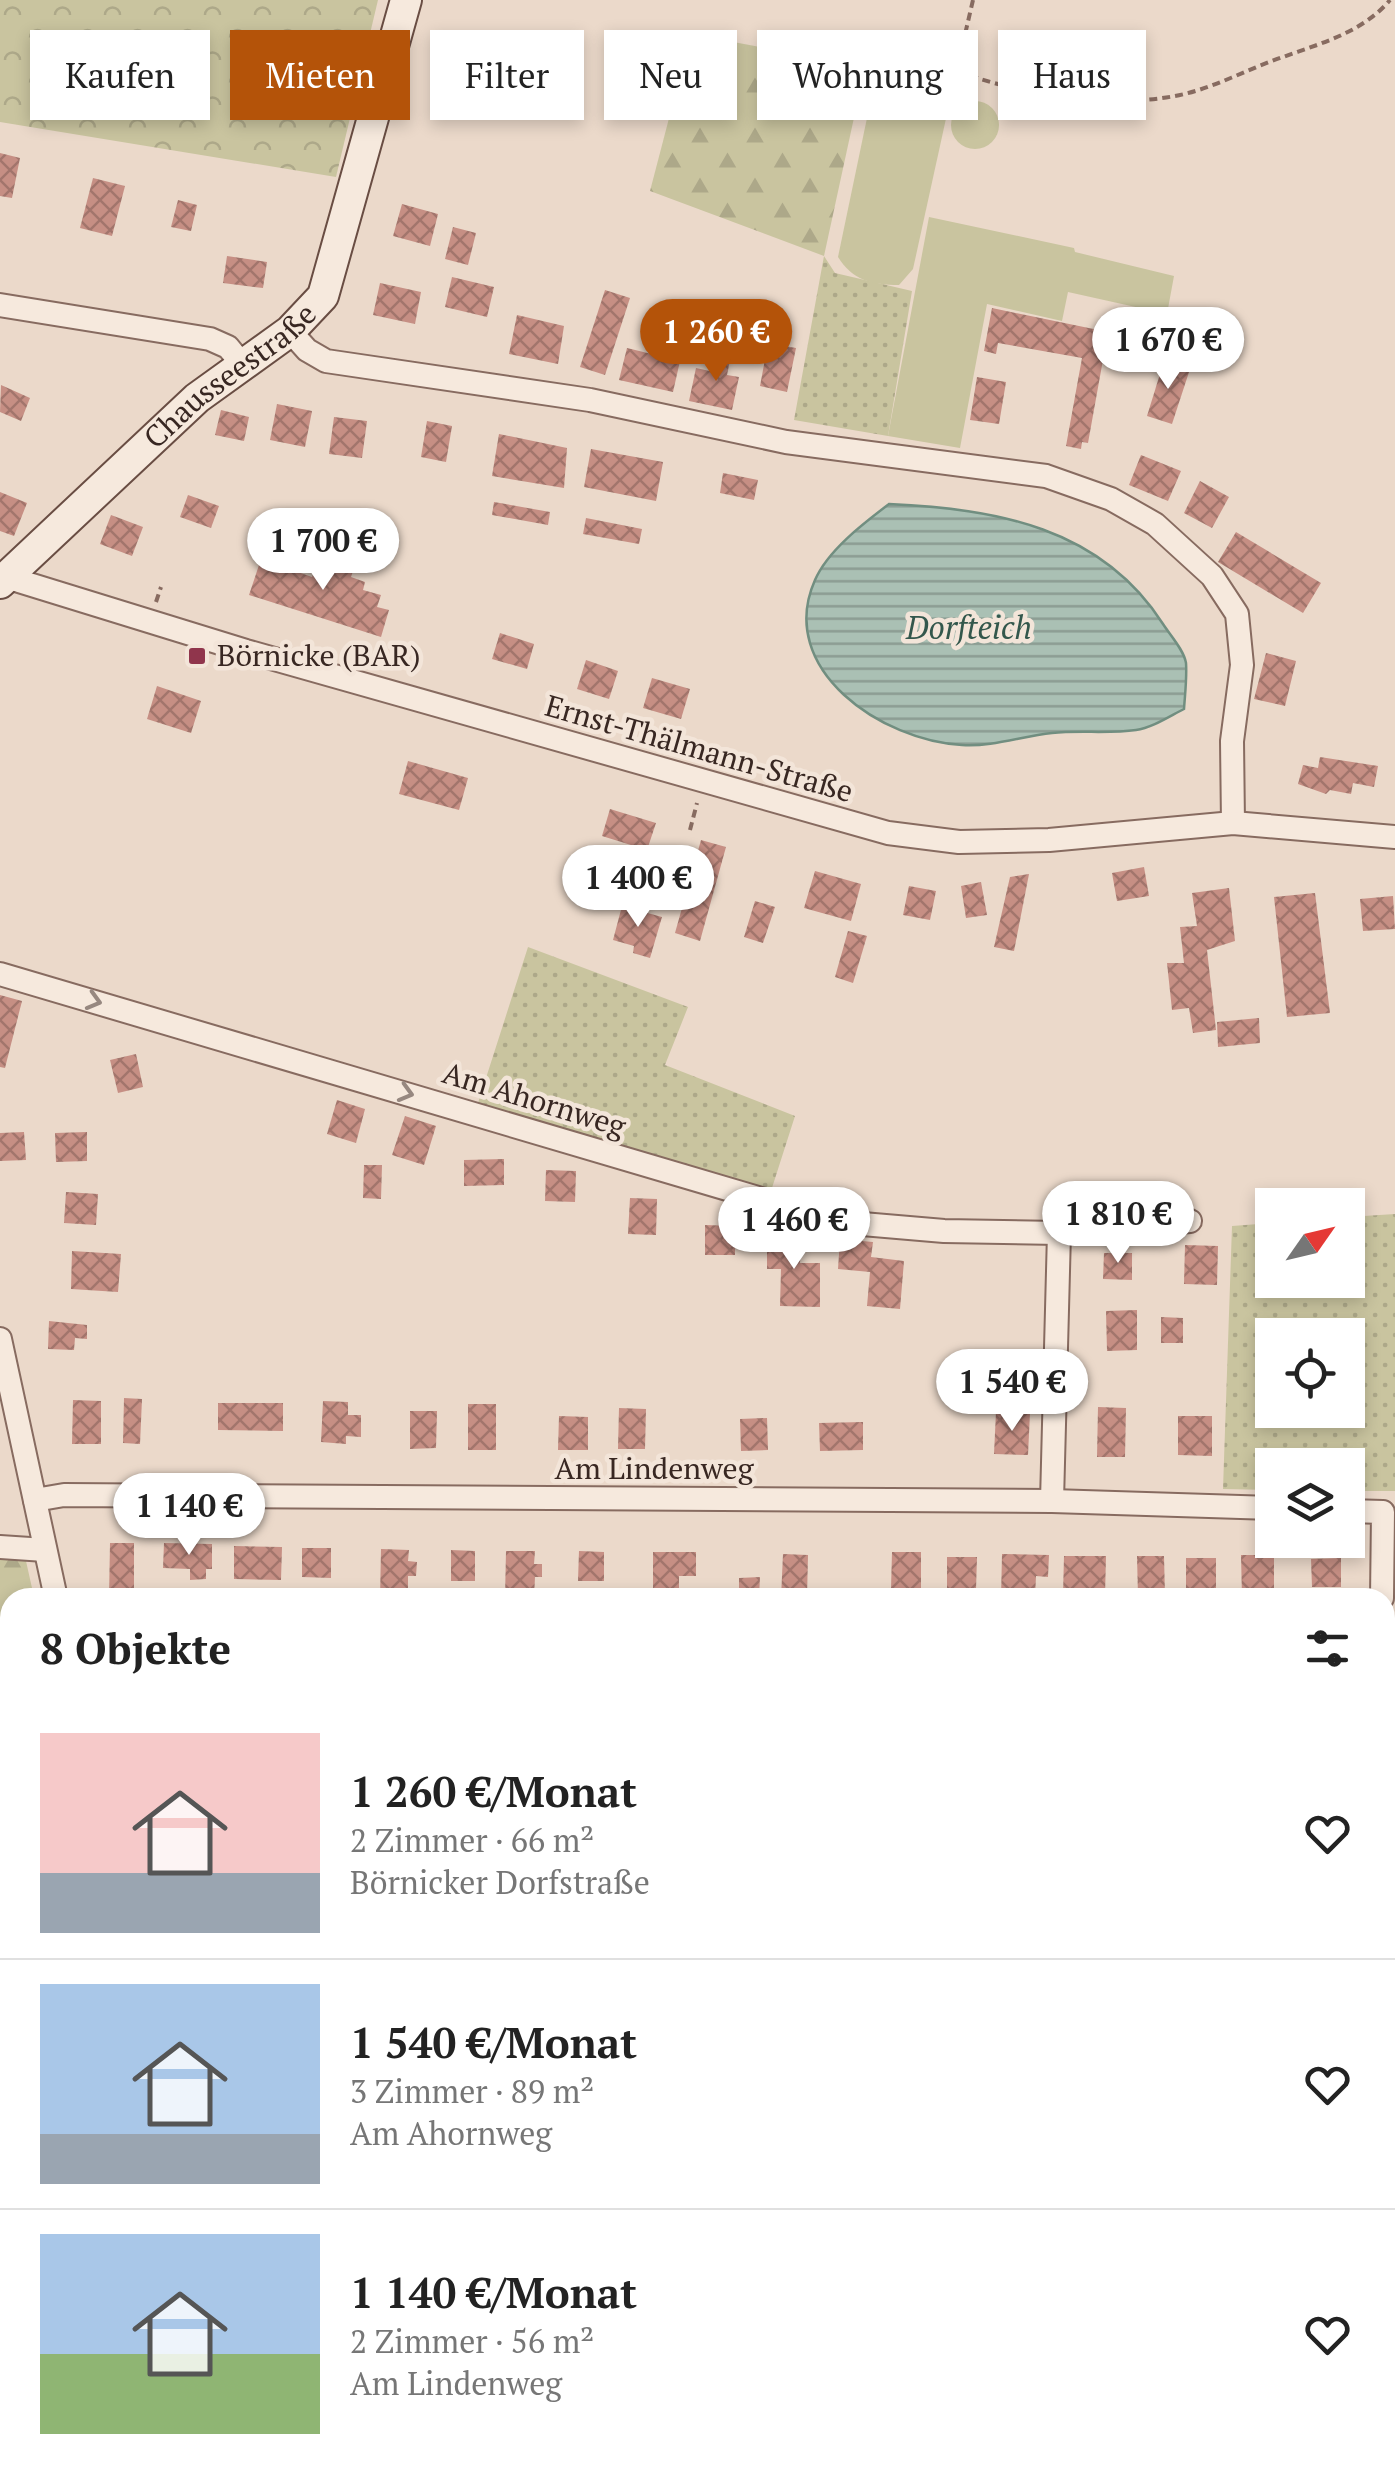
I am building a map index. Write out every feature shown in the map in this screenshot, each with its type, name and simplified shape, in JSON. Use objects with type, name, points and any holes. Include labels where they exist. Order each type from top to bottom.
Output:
[{"type":"main road","name":"Chausseestraße","points":[[3,580],[197,398],[226,350],[290,331],[323,296],[406,0]]},
{"type":"street","points":[[0,305],[226,350]]},
{"type":"street","points":[[290,331],[307,350],[326,360],[590,400],[786,442],[1046,476],[1111,499],[1155,524],[1212,576],[1238,614],[1242,665],[1232,741],[1233,823]]},
{"type":"street","name":"Ernst-Thälmann-Straße","points":[[3,580],[888,833],[959,842],[1048,840],[1233,823],[1395,837]]},
{"type":"street","name":"Am Ahornweg","points":[[0,974],[839,1222],[944,1231],[1059,1233],[1190,1221]]},
{"type":"street","points":[[1052,1502],[1059,1233]]},
{"type":"street","points":[[0,1339],[54,1588]]},
{"type":"street","name":"Am Lindenweg","points":[[35,1500],[84,1495],[1052,1502],[1255,1508]]},
{"type":"street","points":[[1365,1511],[1384,1512],[1382,1588]]},
{"type":"street","points":[[0,1547],[45,1550]]},
{"type":"path","points":[[973,0],[960,56],[977,78],[1052,95],[1130,99],[1174,96],[1218,84],[1336,38],[1374,19],[1390,0]]},
{"type":"path","points":[[156,604],[161,588]]},
{"type":"path","points":[[690,830],[698,798]]},
{"type":"green space","points":[[0,0],[378,0],[371,30],[230,30],[230,120],[350,120],[336,177],[0,122]]},
{"type":"green space","points":[[737,43],[757,47],[757,120],[854,120],[824,256],[650,191],[669,120],[737,120]]},
{"type":"green space","points":[[978,102],[992,108],[997,116],[997,134],[984,147],[966,147],[953,134],[952,120],[978,120]]},
{"type":"green space","points":[[867,120],[946,120],[913,269],[899,285],[880,284],[850,271],[838,257]]},
{"type":"green space","points":[[929,217],[1074,248],[1075,252],[1174,276],[1167,314],[1068,292],[1062,321],[987,304],[960,448],[888,436]]},
{"type":"green space","points":[[824,256],[835,273],[912,291],[888,436],[794,420]]},
{"type":"green space","points":[[528,947],[688,1007],[665,1065],[795,1116],[771,1191],[477,1106]]},
{"type":"green space","points":[[1395,1214],[1395,1491],[1365,1491],[1365,1448],[1255,1448],[1255,1490],[1223,1489],[1232,1226],[1255,1224],[1255,1298],[1365,1298],[1365,1216]]},
{"type":"green space","points":[[0,1557],[26,1561],[32,1588],[0,1588]]},
{"type":"water","name":"Dorfteich","points":[[889,504],[968,511],[1006,519],[1077,545],[1109,565],[1138,591],[1183,653],[1184,709],[1136,730],[1052,733],[974,745],[931,740],[870,715],[844,695],[823,671],[810,643],[807,613],[815,580],[829,558]]},
{"type":"building","points":[[0,153],[20,158],[12,198],[0,196]]},
{"type":"building","points":[[93,178],[125,186],[112,236],[80,228]]},
{"type":"building","points":[[178,200],[197,205],[191,231],[171,227]]},
{"type":"building","points":[[402,204],[438,214],[430,246],[393,236]]},
{"type":"building","points":[[453,227],[476,233],[468,265],[445,259]]},
{"type":"building","points":[[227,256],[267,262],[263,288],[223,283]]},
{"type":"building","points":[[452,277],[494,287],[487,317],[445,307]]},
{"type":"building","points":[[380,283],[421,292],[415,324],[373,315]]},
{"type":"building","points":[[605,290],[630,298],[605,375],[580,367]]},
{"type":"building","points":[[992,308],[1108,332],[1088,443],[1082,442],[1081,449],[1066,446],[1082,358],[998,343],[996,354],[984,351]]},
{"type":"building","points":[[517,315],[564,326],[558,364],[509,354]]},
{"type":"building","points":[[725,339],[734,341],[727,375],[739,377],[732,410],[689,401],[696,368],[719,373]]},
{"type":"building","points":[[768,343],[796,348],[787,392],[760,386]]},
{"type":"building","points":[[627,348],[680,361],[673,392],[619,380]]},
{"type":"building","points":[[1164,361],[1190,369],[1172,424],[1147,416]]},
{"type":"building","points":[[977,377],[1006,382],[999,424],[970,420]]},
{"type":"building","points":[[1,385],[30,398],[21,421],[0,412]]},
{"type":"building","points":[[277,404],[312,411],[305,447],[270,440]]},
{"type":"building","points":[[221,410],[249,417],[244,441],[215,435]]},
{"type":"building","points":[[334,417],[367,421],[362,458],[329,454]]},
{"type":"building","points":[[427,421],[452,426],[446,462],[421,457]]},
{"type":"building","points":[[499,434],[567,448],[564,488],[492,476]]},
{"type":"building","points":[[591,449],[663,462],[656,501],[584,487]]},
{"type":"building","points":[[1141,455],[1181,471],[1168,501],[1129,485]]},
{"type":"building","points":[[723,473],[758,480],[754,500],[720,493]]},
{"type":"building","points":[[1200,481],[1229,497],[1212,528],[1184,513]]},
{"type":"building","points":[[0,492],[27,503],[14,536],[0,531]]},
{"type":"building","points":[[188,495],[219,506],[211,528],[180,517]]},
{"type":"building","points":[[494,502],[550,512],[548,525],[492,515]]},
{"type":"building","points":[[111,515],[143,527],[132,556],[100,544]]},
{"type":"building","points":[[586,518],[642,529],[639,544],[583,534]]},
{"type":"building","points":[[1236,532],[1321,583],[1303,613],[1218,562]]},
{"type":"building","points":[[322,550],[356,562],[351,577],[365,582],[363,590],[381,595],[377,607],[389,610],[381,637],[249,595],[261,559],[312,577]]},
{"type":"building","points":[[500,633],[534,644],[527,669],[492,659]]},
{"type":"building","points":[[1266,653],[1296,661],[1285,706],[1254,699]]},
{"type":"building","points":[[586,660],[618,671],[609,699],[577,689]]},
{"type":"building","points":[[652,678],[690,689],[681,719],[643,708]]},
{"type":"building","points":[[157,686],[201,701],[191,733],[147,719]]},
{"type":"building","points":[[1320,757],[1378,766],[1374,787],[1353,783],[1351,794],[1330,790],[1326,794],[1298,784],[1303,765],[1318,768]]},
{"type":"building","points":[[408,761],[468,778],[459,810],[399,794]]},
{"type":"building","points":[[610,809],[656,823],[647,850],[602,836]]},
{"type":"building","points":[[701,840],[726,847],[700,941],[675,933]]},
{"type":"building","points":[[1144,867],[1149,896],[1117,901],[1112,873]]},
{"type":"building","points":[[815,871],[861,884],[851,921],[804,908]]},
{"type":"building","points":[[1029,874],[1014,951],[994,947],[1010,877]]},
{"type":"building","points":[[981,882],[987,915],[966,918],[961,886]]},
{"type":"building","points":[[909,886],[936,891],[930,920],[903,915]]},
{"type":"building","points":[[1229,888],[1235,941],[1207,950],[1216,1030],[1193,1033],[1189,1008],[1172,1010],[1167,963],[1184,963],[1180,927],[1197,926],[1192,893]]},
{"type":"building","points":[[1315,893],[1330,1013],[1287,1017],[1274,897]]},
{"type":"building","points":[[1393,896],[1395,929],[1363,931],[1360,899]]},
{"type":"building","points":[[755,901],[775,907],[763,943],[744,937]]},
{"type":"building","points":[[622,906],[662,917],[650,958],[633,953],[634,946],[613,940]]},
{"type":"building","points":[[848,931],[867,936],[853,983],[835,977]]},
{"type":"building","points":[[0,995],[22,1001],[5,1068],[0,1067]]},
{"type":"building","points":[[1259,1018],[1260,1043],[1218,1047],[1217,1022]]},
{"type":"building","points":[[136,1054],[143,1087],[118,1093],[110,1060]]},
{"type":"building","points":[[337,1100],[365,1109],[356,1143],[327,1134]]},
{"type":"building","points":[[405,1116],[436,1126],[424,1165],[392,1155]]},
{"type":"building","points":[[24,1132],[26,1160],[0,1161],[0,1133]]},
{"type":"building","points":[[87,1132],[87,1161],[56,1162],[55,1133]]},
{"type":"building","points":[[504,1159],[504,1185],[464,1186],[464,1160]]},
{"type":"building","points":[[364,1165],[382,1165],[381,1199],[363,1198]]},
{"type":"building","points":[[546,1170],[576,1171],[575,1202],[545,1201]]},
{"type":"building","points":[[66,1192],[98,1194],[96,1225],[64,1223]]},
{"type":"building","points":[[630,1198],[657,1199],[656,1235],[628,1234]]},
{"type":"building","points":[[705,1225],[735,1226],[735,1255],[705,1255]]},
{"type":"building","points":[[767,1235],[801,1236],[800,1263],[820,1263],[820,1307],[780,1306],[781,1269],[767,1269]]},
{"type":"building","points":[[840,1239],[873,1242],[871,1257],[904,1261],[900,1309],[867,1306],[870,1272],[838,1269]]},
{"type":"building","points":[[1185,1245],[1218,1246],[1217,1285],[1184,1284]]},
{"type":"building","points":[[72,1251],[121,1254],[118,1292],[71,1289]]},
{"type":"building","points":[[1104,1253],[1132,1253],[1132,1280],[1103,1279]]},
{"type":"building","points":[[1137,1310],[1137,1350],[1107,1351],[1106,1311]]},
{"type":"building","points":[[1161,1317],[1183,1318],[1183,1343],[1161,1343]]},
{"type":"building","points":[[49,1321],[87,1325],[87,1339],[75,1338],[74,1350],[48,1349]]},
{"type":"building","points":[[124,1398],[142,1399],[140,1444],[123,1443]]},
{"type":"building","points":[[73,1400],[101,1401],[101,1444],[72,1444]]},
{"type":"building","points":[[323,1401],[348,1402],[348,1415],[361,1415],[361,1437],[346,1436],[346,1444],[321,1442]]},
{"type":"building","points":[[218,1403],[283,1403],[283,1431],[218,1430]]},
{"type":"building","points":[[468,1404],[496,1404],[496,1450],[468,1450]]},
{"type":"building","points":[[1098,1407],[1126,1408],[1125,1457],[1097,1457]]},
{"type":"building","points":[[619,1408],[646,1409],[645,1449],[618,1449]]},
{"type":"building","points":[[410,1411],[437,1411],[436,1448],[410,1449]]},
{"type":"building","points":[[996,1412],[1030,1413],[1028,1455],[994,1454]]},
{"type":"building","points":[[559,1416],[588,1417],[588,1450],[558,1450]]},
{"type":"building","points":[[1178,1416],[1212,1416],[1212,1456],[1178,1455]]},
{"type":"building","points":[[767,1418],[768,1450],[741,1451],[740,1419]]},
{"type":"building","points":[[863,1422],[863,1450],[820,1451],[819,1423]]},
{"type":"building","points":[[110,1543],[134,1543],[134,1588],[109,1588]]},
{"type":"building","points":[[164,1543],[212,1544],[212,1569],[206,1569],[206,1579],[190,1580],[190,1569],[163,1568]]},
{"type":"building","points":[[234,1546],[282,1547],[281,1580],[234,1579]]},
{"type":"building","points":[[302,1548],[331,1548],[331,1578],[302,1577]]},
{"type":"building","points":[[381,1549],[409,1550],[408,1561],[417,1562],[416,1576],[408,1576],[408,1588],[380,1588]]},
{"type":"building","points":[[451,1550],[475,1551],[475,1581],[451,1581]]},
{"type":"building","points":[[506,1551],[535,1551],[534,1564],[542,1564],[542,1577],[535,1577],[534,1588],[505,1588]]},
{"type":"building","points":[[579,1551],[604,1552],[604,1581],[578,1581]]},
{"type":"building","points":[[653,1552],[696,1552],[696,1576],[679,1576],[679,1588],[653,1588]]},
{"type":"building","points":[[892,1552],[921,1552],[921,1588],[891,1588]]},
{"type":"building","points":[[783,1554],[808,1555],[807,1588],[781,1588]]},
{"type":"building","points":[[1002,1554],[1049,1555],[1048,1577],[1036,1576],[1035,1588],[1001,1588]]},
{"type":"building","points":[[1241,1555],[1274,1558],[1274,1588],[1242,1588]]},
{"type":"building","points":[[1064,1556],[1106,1556],[1105,1588],[1063,1588]]},
{"type":"building","points":[[1137,1556],[1164,1556],[1165,1588],[1138,1588]]},
{"type":"building","points":[[947,1557],[977,1557],[976,1588],[947,1588]]},
{"type":"building","points":[[1186,1558],[1216,1558],[1216,1588],[1186,1588]]},
{"type":"building","points":[[1341,1558],[1341,1587],[1312,1587],[1311,1559]]},
{"type":"building","points":[[760,1577],[759,1588],[739,1588],[739,1578]]},
{"type":"place","name":"Börnicke (BAR)","points":[[197,656]]}]
